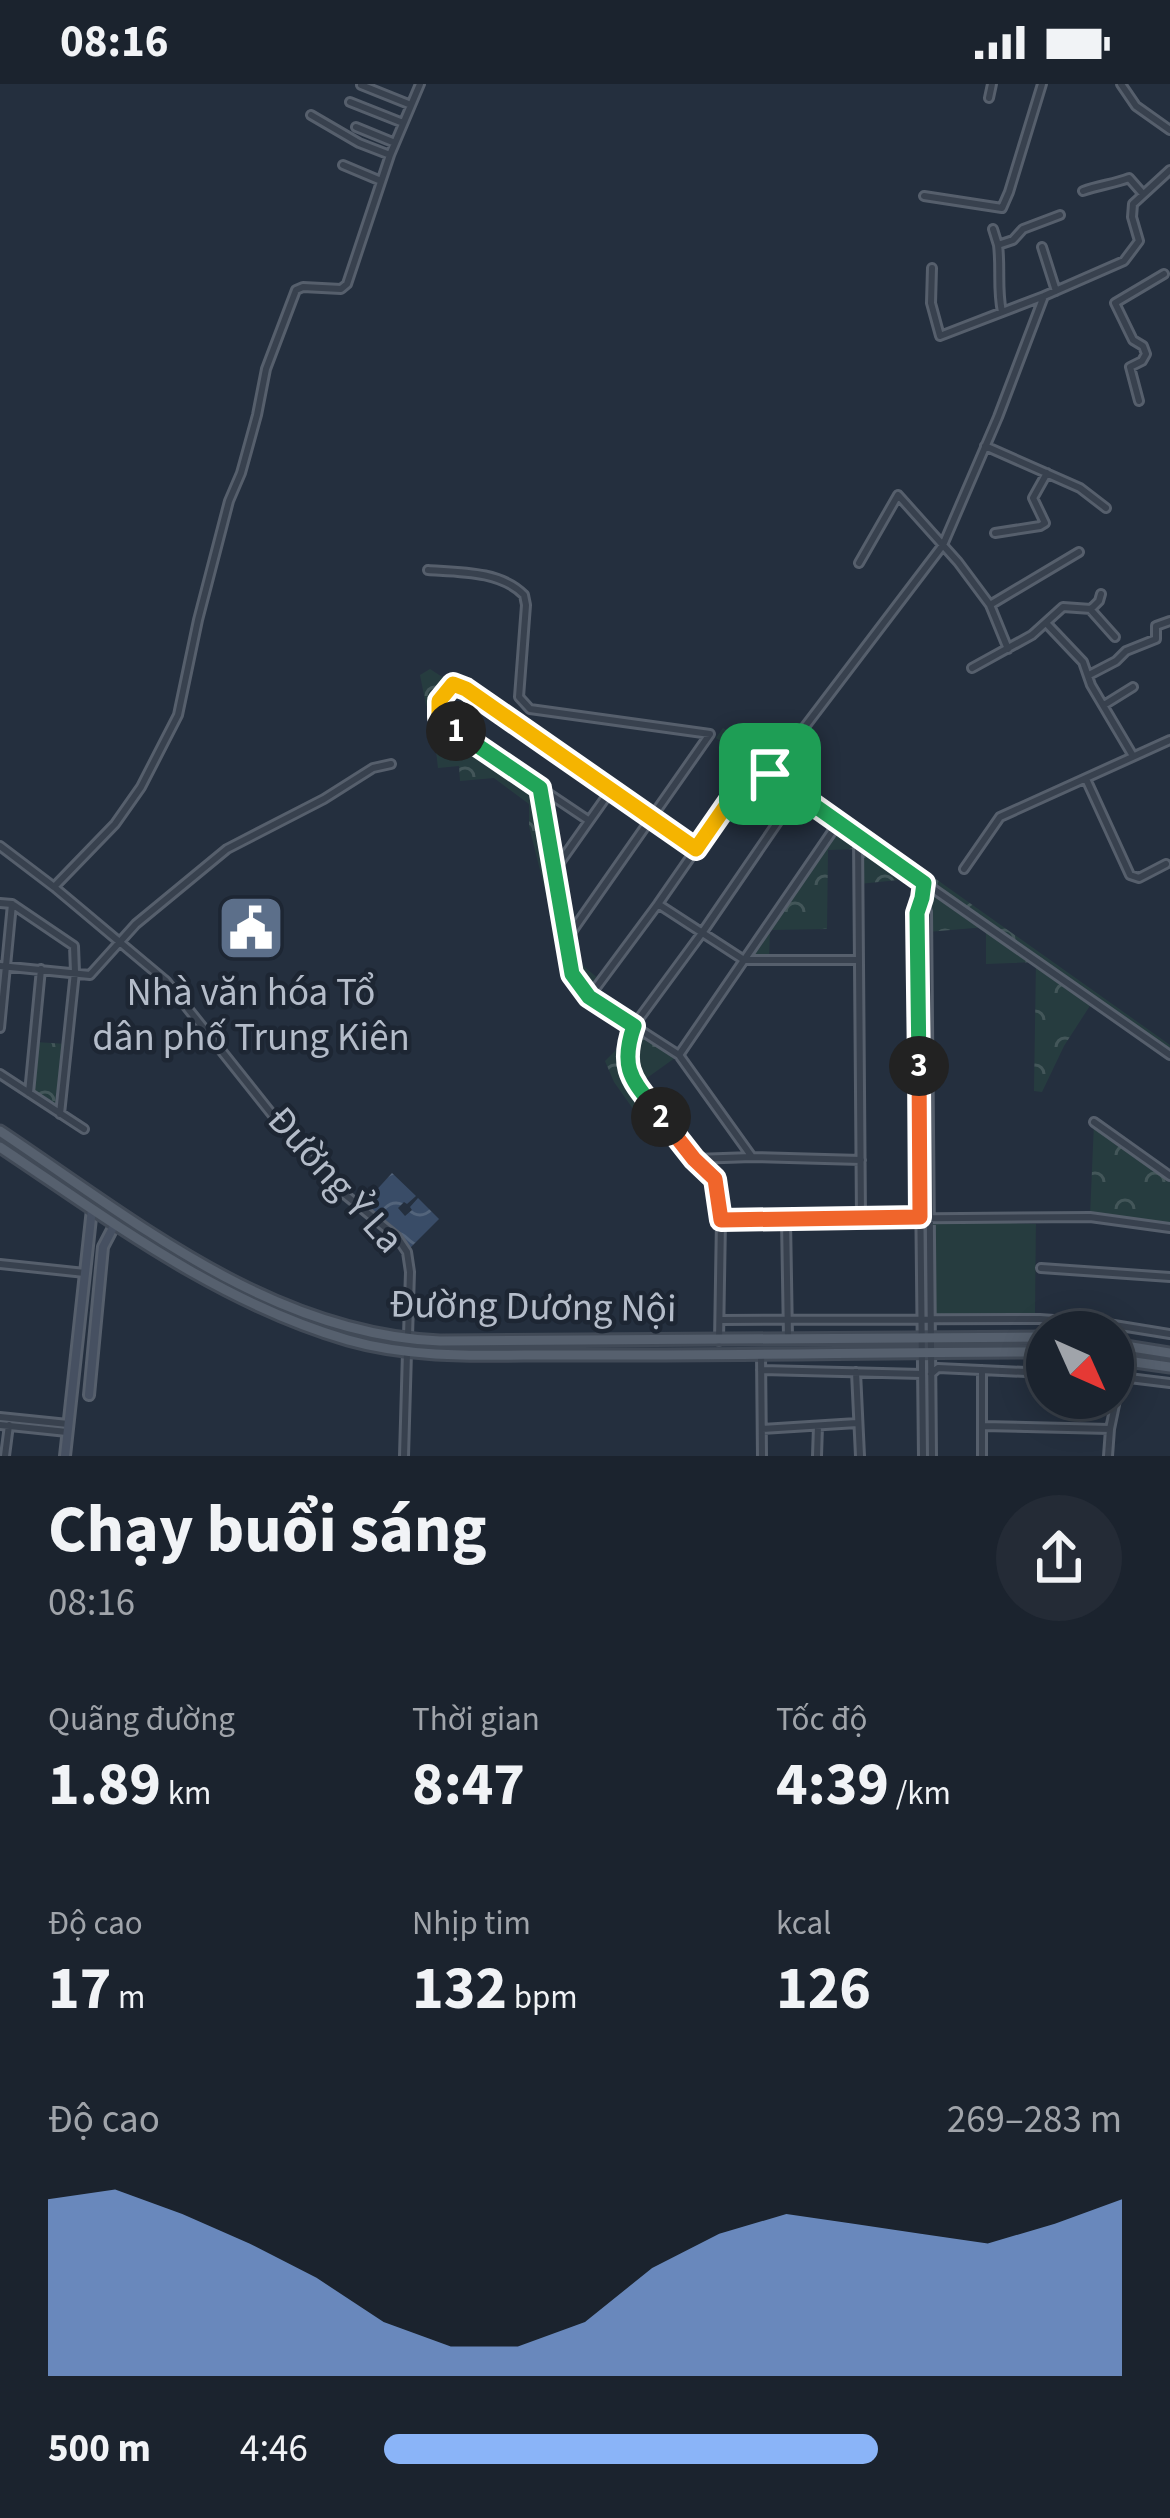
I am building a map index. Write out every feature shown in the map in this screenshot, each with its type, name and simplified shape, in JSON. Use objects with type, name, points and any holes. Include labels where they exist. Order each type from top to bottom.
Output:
[{"type":"main road","name":"Đường Dương Nội","points":[[0,1131],[235,1283],[328,1322],[407,1346],[788,1340],[1026,1351]]},
{"type":"main road","name":"Đường Dương Nội","points":[[0,1148],[185,1270],[239,1298],[345,1339],[407,1346],[761,1354],[1026,1339]]},
{"type":"main road","points":[[65,1456],[92,1208]]},
{"type":"main road","points":[[89,1395],[103,1247],[115,1224]]},
{"type":"main road","points":[[85,1273],[100,1274]]},
{"type":"main road","points":[[1134,1347],[1170,1352]]},
{"type":"main road","points":[[1134,1362],[1170,1367]]},
{"type":"street","points":[[989,98],[992,84]]},
{"type":"street","points":[[924,196],[1002,208],[1042,84]]},
{"type":"street","points":[[1120,84],[1136,106],[1170,130]]},
{"type":"street","points":[[361,85],[411,105]]},
{"type":"street","points":[[54,887],[115,824],[178,716],[198,620],[266,369],[296,290],[340,289],[346,284],[417,86]]},
{"type":"street","points":[[350,102],[403,123]]},
{"type":"street","points":[[311,116],[389,155]]},
{"type":"street","points":[[356,127],[394,143]]},
{"type":"street","points":[[343,165],[381,181]]},
{"type":"street","points":[[932,268],[931,303],[940,336],[1124,261],[1139,241],[1132,208],[1169,173]]},
{"type":"street","points":[[1083,191],[1129,178],[1143,194]]},
{"type":"street","points":[[998,245],[1013,240],[1022,229],[1060,215]]},
{"type":"street","points":[[993,229],[1002,312]]},
{"type":"street","points":[[1042,247],[1056,291]]},
{"type":"street","points":[[1139,400],[1130,367],[1146,354],[1132,340],[1115,303],[1164,274]]},
{"type":"street","points":[[770,774],[943,545],[1044,296]]},
{"type":"street","points":[[985,446],[1080,488],[1106,508]]},
{"type":"street","points":[[994,533],[1043,525],[1045,519],[1033,498],[1047,473]]},
{"type":"street","points":[[859,563],[898,495],[991,605],[1008,649]]},
{"type":"street","points":[[991,605],[1079,552]]},
{"type":"street","points":[[428,570],[484,576],[524,595],[519,697],[530,709],[710,734],[566,940]]},
{"type":"street","points":[[1090,609],[1101,594]]},
{"type":"street","points":[[972,668],[1008,649],[1064,607],[1090,609],[1115,637]]},
{"type":"street","points":[[1089,675],[1157,638],[1156,627],[1170,621]]},
{"type":"street","points":[[1046,623],[1077,654],[1133,757]]},
{"type":"street","points":[[588,820],[445,724],[439,717],[439,701],[453,684],[696,849]]},
{"type":"street","points":[[1104,705],[1133,687]]},
{"type":"street","points":[[964,869],[1000,817],[1170,740]]},
{"type":"street","points":[[3,966],[90,975],[164,900],[227,849],[373,769],[391,764]]},
{"type":"street","points":[[589,997],[755,764],[1170,1055]]},
{"type":"street","points":[[1085,778],[1130,875],[1139,878],[1166,864]]},
{"type":"street","points":[[540,788],[572,974],[589,997],[679,1055],[752,1157]]},
{"type":"street","points":[[556,868],[611,790]]},
{"type":"street","points":[[715,1179],[628,1073],[628,1044],[634,1026],[797,794]]},
{"type":"street","points":[[679,1055],[838,823]]},
{"type":"street","points":[[858,837],[862,1218]]},
{"type":"street","name":"Đường Ỷ La","points":[[0,847],[176,992],[298,1147],[343,1193],[397,1237],[410,1272],[404,1456]]},
{"type":"street","points":[[924,883],[917,913],[931,1319],[926,1346]]},
{"type":"street","points":[[0,904],[12,904],[74,946],[60,1114]]},
{"type":"street","points":[[0,1028],[12,904]]},
{"type":"street","points":[[658,904],[744,960],[859,960]]},
{"type":"street","points":[[29,1093],[40,969]]},
{"type":"street","points":[[641,1016],[644,1032]]},
{"type":"street","points":[[0,1075],[84,1129]]},
{"type":"street","points":[[1094,1122],[1170,1175]]},
{"type":"street","points":[[716,1158],[721,1220],[719,1340]]},
{"type":"street","points":[[694,1159],[860,1160]]},
{"type":"street","points":[[721,1220],[1090,1217],[1170,1228]]},
{"type":"street","points":[[925,1218],[920,1319],[926,1346],[927,1456]]},
{"type":"street","points":[[786,1220],[788,1340]]},
{"type":"street","points":[[0,1264],[85,1273]]},
{"type":"street","points":[[1041,1268],[1169,1274]]},
{"type":"street","points":[[721,1320],[1040,1319],[1170,1334]]},
{"type":"street","points":[[761,1354],[762,1456]]},
{"type":"street","points":[[760,1370],[1026,1372]]},
{"type":"street","points":[[982,1370],[982,1456]]},
{"type":"street","points":[[856,1372],[860,1456]]},
{"type":"street","points":[[1134,1378],[1170,1383]]},
{"type":"street","points":[[1108,1456],[1111,1419]]},
{"type":"street","points":[[5,1456],[3,1422],[67,1428]]},
{"type":"street","points":[[762,1429],[857,1424]]},
{"type":"street","points":[[817,1456],[818,1426]]},
{"type":"street","points":[[982,1426],[1110,1429]]},
{"type":"green space","points":[[430,669],[453,684],[437,700],[436,717],[444,726],[538,789],[568,957],[600,980],[580,1006],[567,978],[529,826],[529,804],[494,778],[460,781],[459,766],[438,768],[432,715],[420,675]]},
{"type":"green space","points":[[723,728],[1170,1045],[1170,1055],[1093,1001],[1042,1092],[1034,1091],[1036,962],[986,964],[986,927],[927,932],[929,886],[918,878],[859,884],[858,849],[828,850],[827,929],[770,930],[769,960],[745,960],[838,823],[716,738]]},
{"type":"green space","points":[[634,1027],[679,1055],[637,1085],[656,1110],[641,1120],[605,1061],[629,1044]]},
{"type":"green space","points":[[35,1042],[67,1044],[60,1113],[29,1093]]},
{"type":"green space","points":[[1094,1123],[1170,1176],[1170,1229],[1090,1217]]},
{"type":"green space","points":[[931,1220],[1036,1224],[1035,1311],[1026,1311],[1026,1317],[933,1318]]},
{"type":"water","points":[[392,1173],[416,1196],[398,1208],[405,1216],[418,1198],[439,1219],[407,1251],[361,1207]]},
{"type":"place","name":"Nhà văn hóa Tổ dân phố Trung Kiên","points":[[251,928]]},
{"type":"route","points":[[453,684],[466,689],[696,849],[755,764],[770,774],[924,883],[917,913],[920,1217],[721,1220],[715,1179],[628,1073],[628,1044],[634,1026],[589,997],[572,974],[540,788],[445,724],[439,717],[439,701],[453,684]]}]
